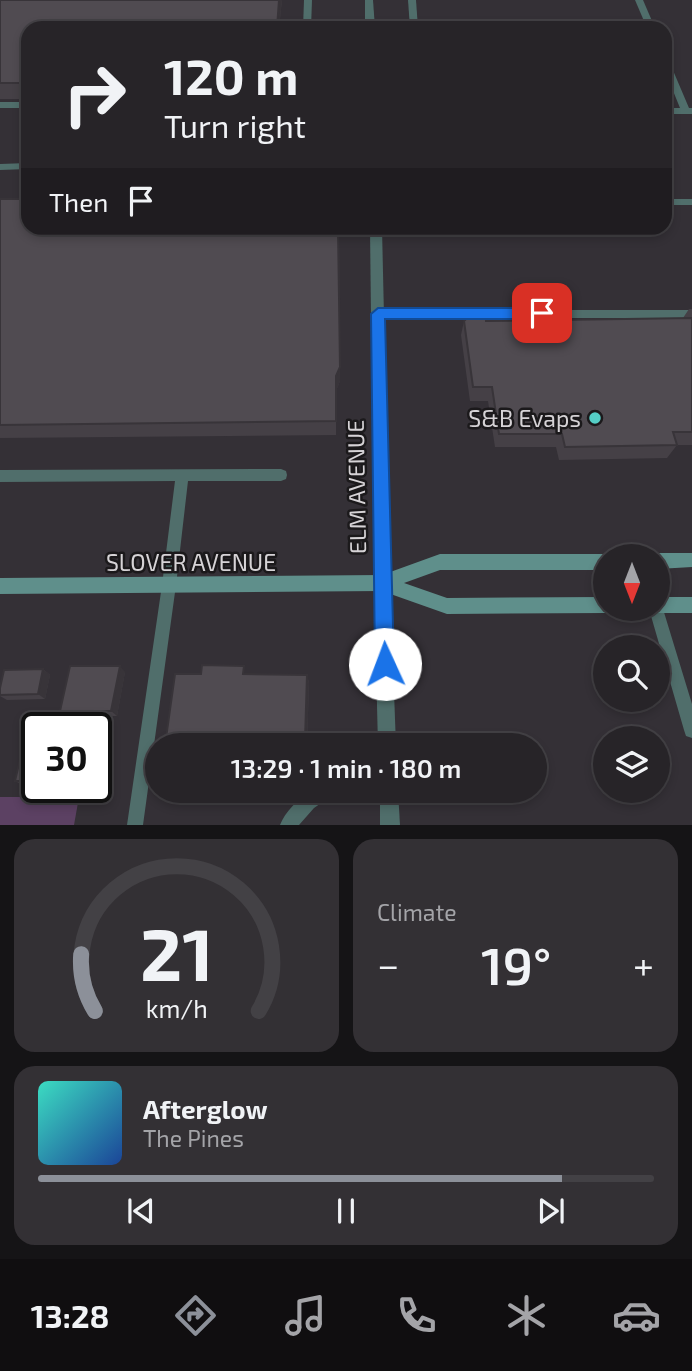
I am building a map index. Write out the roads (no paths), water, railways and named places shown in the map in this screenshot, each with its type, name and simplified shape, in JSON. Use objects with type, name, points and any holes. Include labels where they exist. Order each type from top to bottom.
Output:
[{"type":"main road","points":[[670,561],[692,560]]},
{"type":"main road","name":"SLOVER AVENUE","points":[[0,586],[382,583],[440,562],[593,562]]},
{"type":"main road","name":"SLOVER AVENUE","points":[[382,583],[447,606],[593,605]]},
{"type":"main road","points":[[670,606],[692,605]]},
{"type":"street","points":[[369,0],[370,21]]},
{"type":"street","name":"ELM AVENUE","points":[[376,235],[387,733]]},
{"type":"street","points":[[389,803],[390,825]]},
{"type":"lane","points":[[307,21],[308,0]]},
{"type":"lane","points":[[412,0],[414,21]]},
{"type":"lane","points":[[639,0],[648,21]]},
{"type":"lane","points":[[672,76],[689,111]]},
{"type":"lane","points":[[0,106],[21,105]]},
{"type":"lane","points":[[0,167],[21,166]]},
{"type":"lane","points":[[672,202],[692,202]]},
{"type":"lane","points":[[378,314],[692,314]]},
{"type":"lane","points":[[135,825],[182,475]]},
{"type":"lane","points":[[0,476],[281,475]]},
{"type":"lane","points":[[661,621],[692,730]]},
{"type":"lane","points":[[288,825],[307,803]]},
{"type":"place","name":"S&B Evaps","points":[[595,418]]}]
